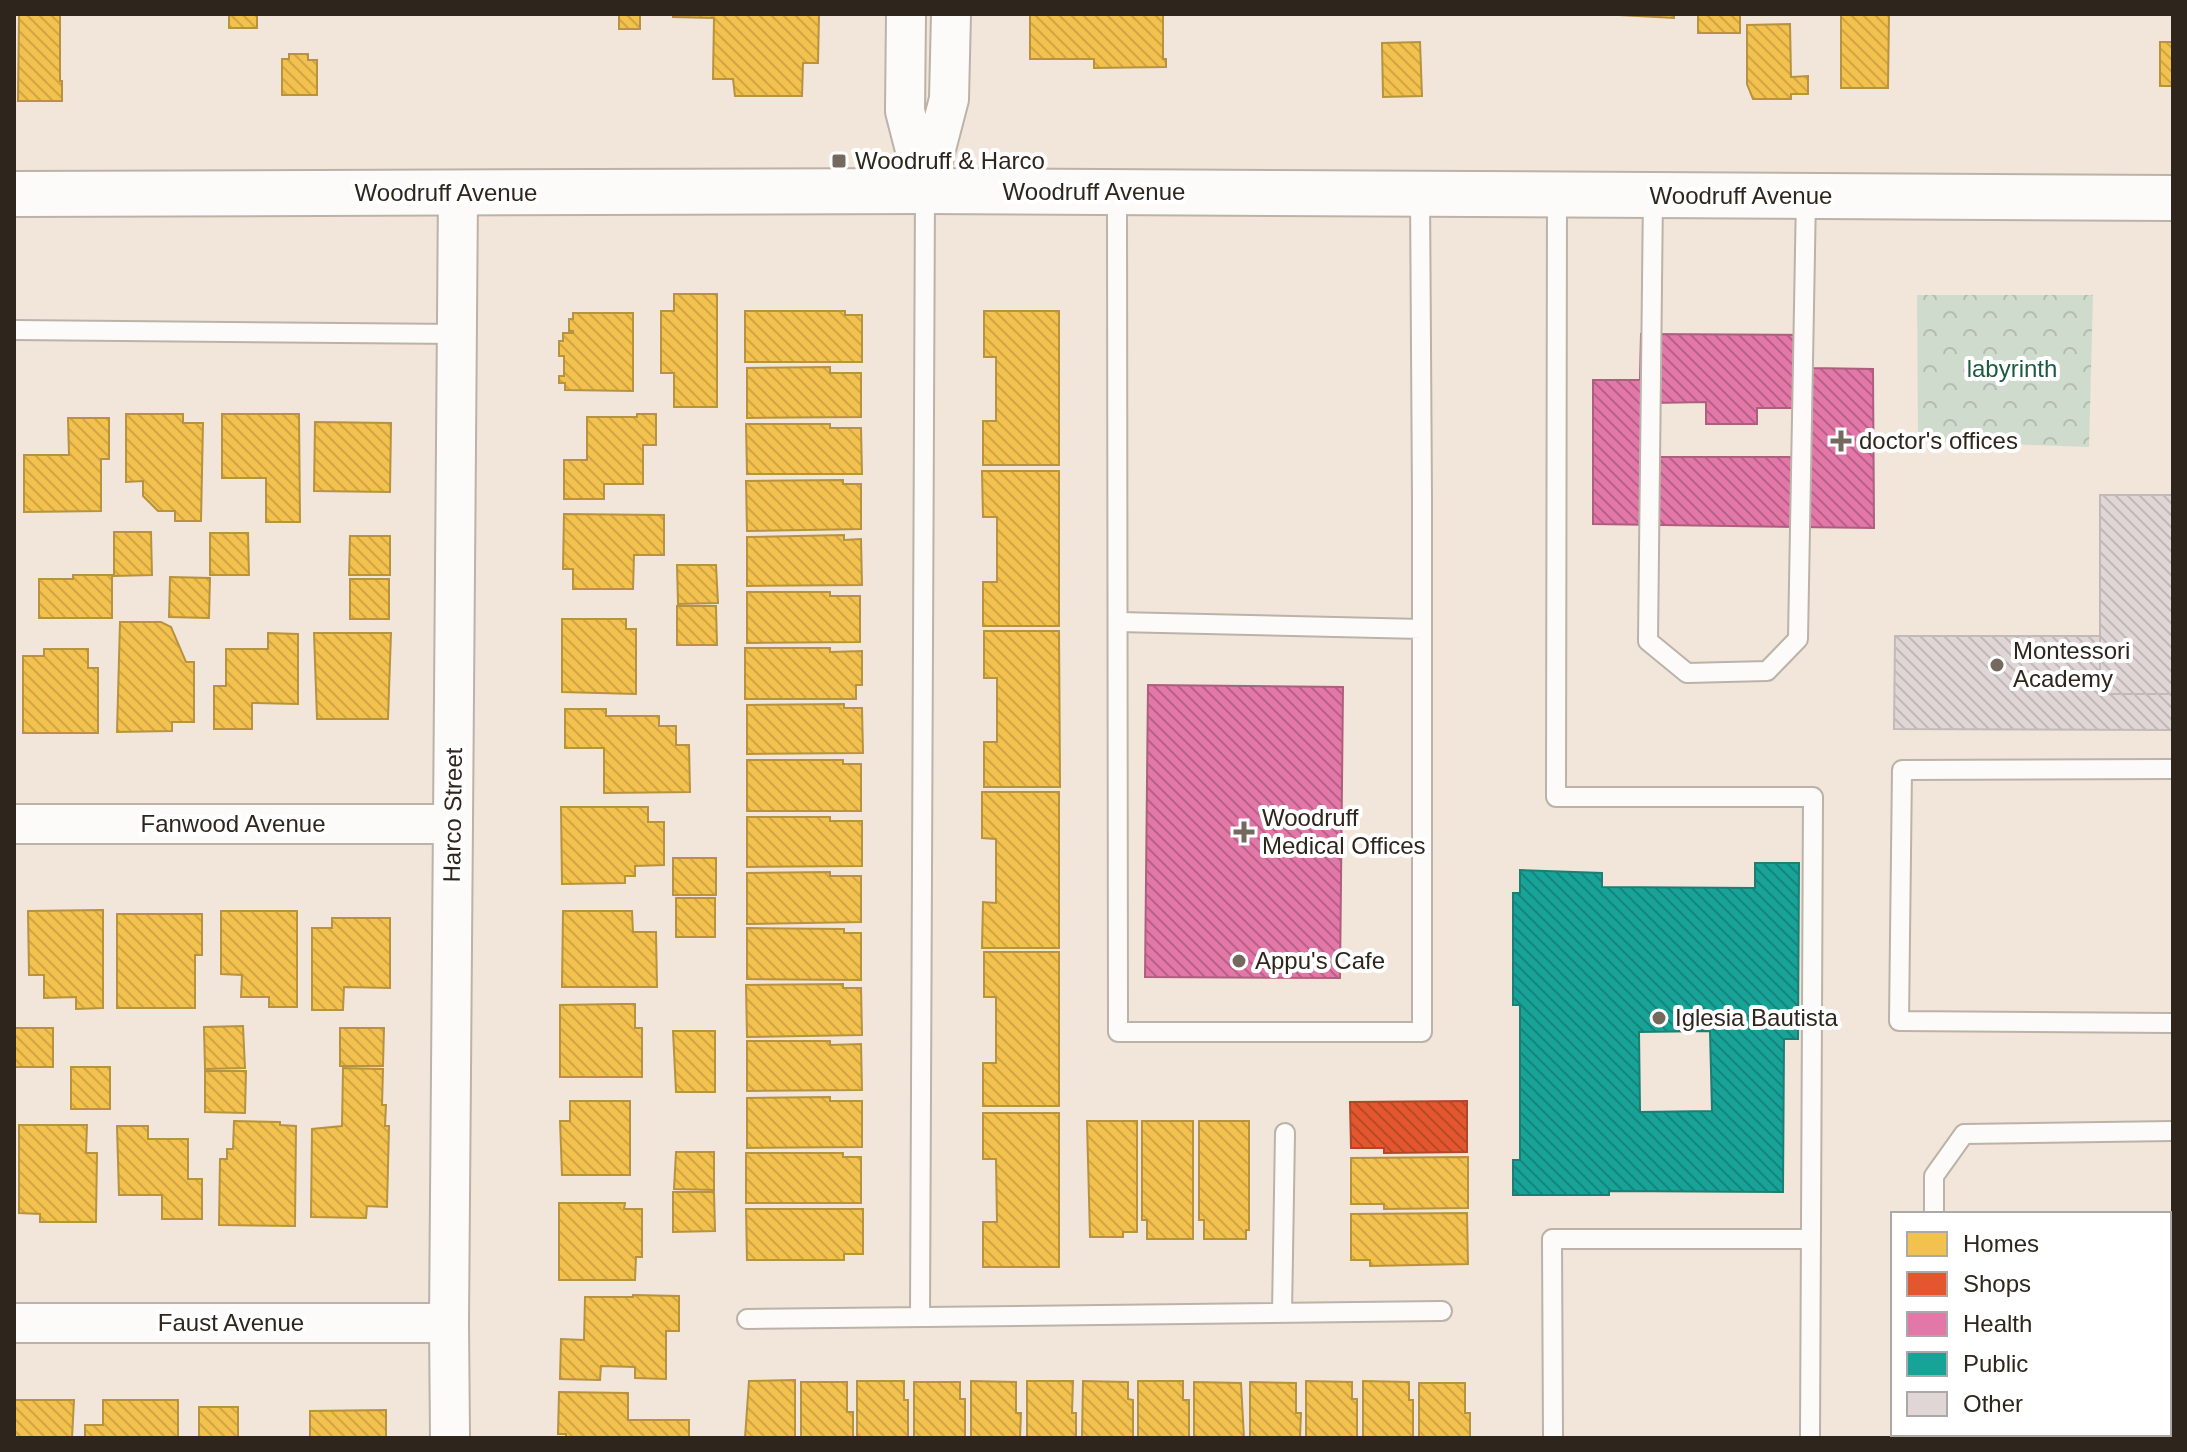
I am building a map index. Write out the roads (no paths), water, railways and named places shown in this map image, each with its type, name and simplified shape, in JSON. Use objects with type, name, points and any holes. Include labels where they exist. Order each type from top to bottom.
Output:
[{"type":"main road","name":"Woodruff Avenue","points":[[14,194],[925,191],[2173,198]]},
{"type":"street","points":[[906,14],[905,111],[925,191]]},
{"type":"street","points":[[925,191],[949,99],[951,14]]},
{"type":"street","name":"Harco Street","points":[[450,1438],[458,193]]},
{"type":"street","name":"Fanwood Avenue","points":[[14,824],[452,824]]},
{"type":"street","name":"Faust Avenue","points":[[14,1323],[449,1323]]},
{"type":"lane","points":[[920,1316],[925,191]]},
{"type":"lane","points":[[1117,192],[1118,1032],[1422,1032],[1420,193]]},
{"type":"lane","points":[[1557,195],[1556,797],[1813,797],[1810,1438]]},
{"type":"lane","points":[[1653,195],[1648,641],[1687,673],[1767,671],[1798,639],[1806,196]]},
{"type":"lane","points":[[14,330],[458,334]]},
{"type":"lane","points":[[1118,622],[1422,629]]},
{"type":"lane","points":[[2173,769],[1902,770],[1899,1021],[2173,1023]]},
{"type":"lane","points":[[1934,1212],[1934,1176],[1964,1134],[2173,1131]]},
{"type":"lane","points":[[1282,1313],[1285,1133]]},
{"type":"lane","points":[[1553,1438],[1552,1239],[1810,1239]]},
{"type":"lane","points":[[747,1319],[1442,1311]]},
{"type":"place","name":"Woodruff & Harco","points":[[839,161]]},
{"type":"place","name":"doctor's offices","points":[[1841,441]]},
{"type":"place","name":"Montessori Academy","points":[[1997,665]]},
{"type":"place","name":"Woodruff Medical Offices","points":[[1244,832]]},
{"type":"place","name":"Appu's Cafe","points":[[1239,961]]},
{"type":"place","name":"Iglesia Bautista","points":[[1659,1018]]},
{"type":"park label","name":"labyrinth","points":[[2012,369]]}]
